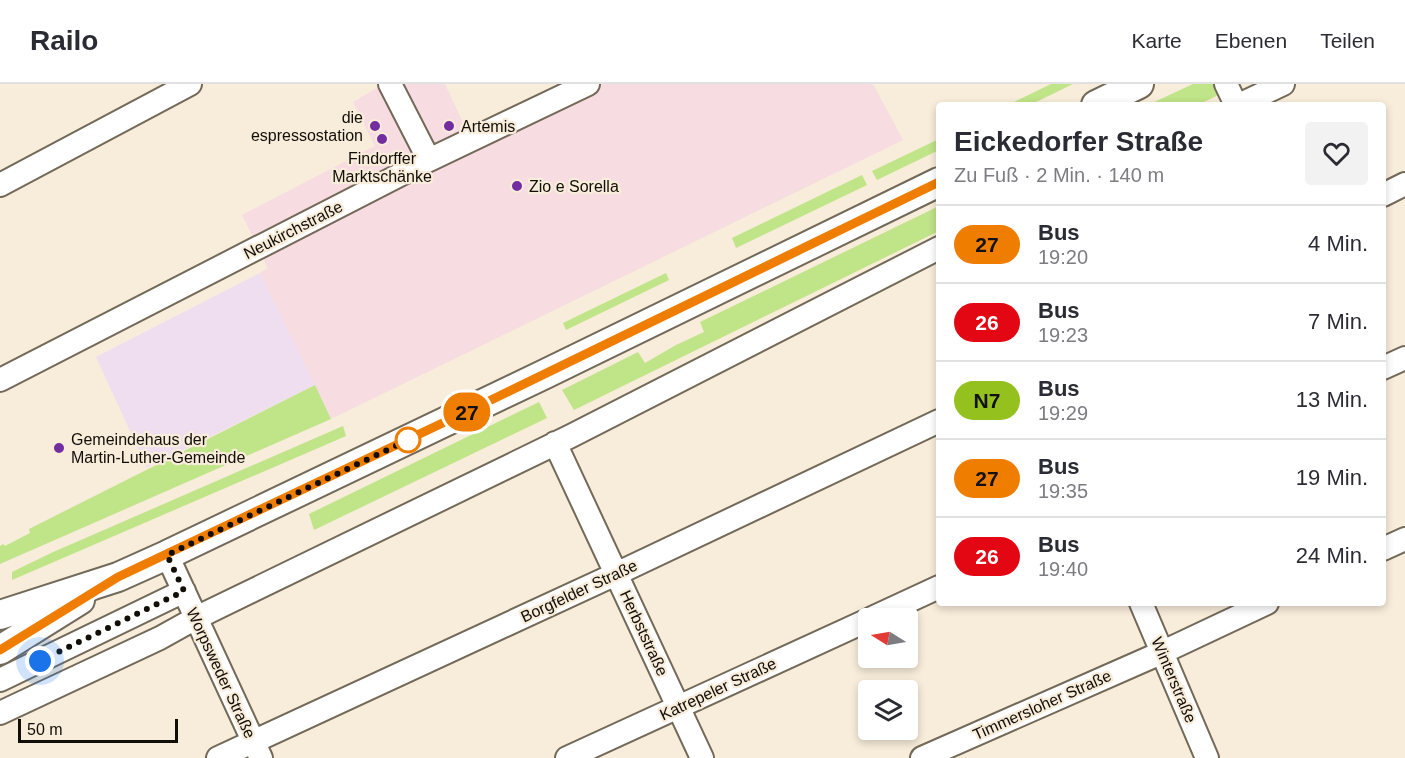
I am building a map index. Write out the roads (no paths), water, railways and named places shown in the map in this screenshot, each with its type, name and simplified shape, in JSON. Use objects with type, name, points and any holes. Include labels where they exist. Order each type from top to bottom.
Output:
[{"type":"main road","points":[[1102,102],[1139,84]]},
{"type":"main road","points":[[0,615],[118,577],[167,555],[521,386],[936,183]]},
{"type":"main road","points":[[0,650],[118,577]]},
{"type":"street","points":[[0,184],[190,84]]},
{"type":"street","points":[[390,84],[429,160]]},
{"type":"street","name":"Neukirchstraße","points":[[0,380],[429,160],[588,84]]},
{"type":"street","points":[[1226,84],[1236,102]]},
{"type":"street","points":[[1244,102],[1283,84]]},
{"type":"street","points":[[1386,194],[1405,184]]},
{"type":"street","points":[[0,713],[160,638],[196,618],[555,443],[936,250]]},
{"type":"street","points":[[1386,367],[1405,358]]},
{"type":"street","name":"Borgfelder Straße","points":[[218,758],[257,750],[616,574],[936,422]]},
{"type":"street","name":"Herbststraße","points":[[555,443],[702,758]]},
{"type":"street","points":[[1386,548],[1405,539]]},
{"type":"street","name":"Worpsweder Straße","points":[[167,555],[257,750]]},
{"type":"street","name":"Katrepeler Straße","points":[[894,608],[936,588]]},
{"type":"street","points":[[0,680],[184,591]]},
{"type":"street","name":"Winterstraße","points":[[1142,606],[1207,758]]},
{"type":"street","name":"Timmersloher Straße","points":[[922,758],[1163,652],[1261,606]]},
{"type":"street","name":"Katrepeler Straße","points":[[567,758],[858,624]]},
{"type":"place","name":"die espressostation","points":[[375,126]]},
{"type":"place","name":"Artemis","points":[[449,126]]},
{"type":"place","name":"Findorffer Marktschänke","points":[[382,139]]},
{"type":"place","name":"Zio e Sorella","points":[[517,186]]},
{"type":"place","name":"Gemeindehaus der Martin-Luther-Gemeinde","points":[[59,448]]}]
